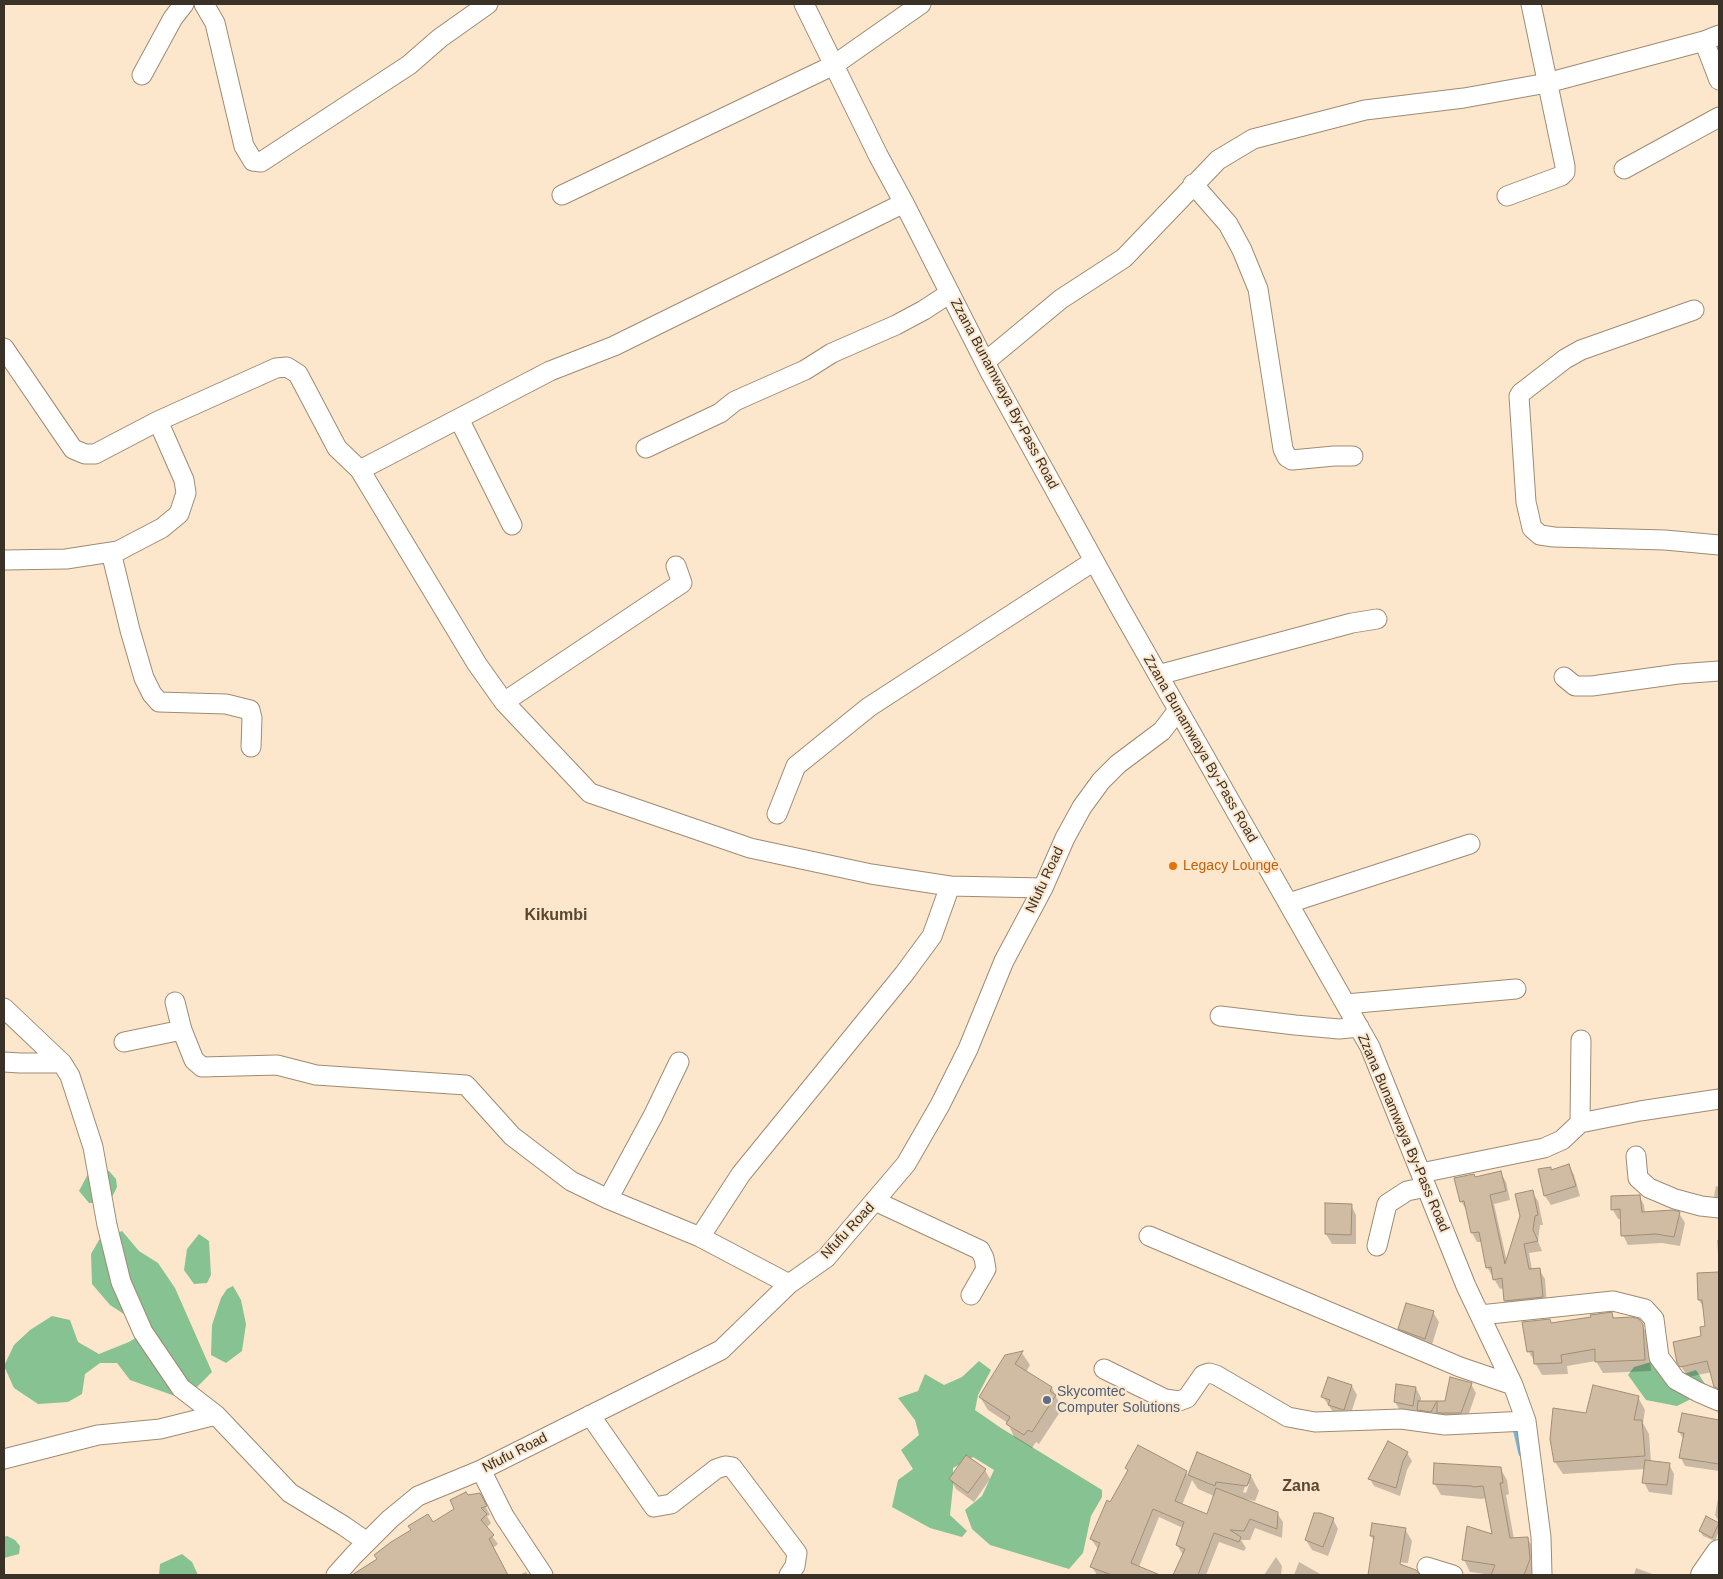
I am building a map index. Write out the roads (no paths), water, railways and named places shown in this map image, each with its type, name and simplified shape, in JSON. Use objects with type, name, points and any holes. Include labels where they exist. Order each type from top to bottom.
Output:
[{"type":"main road","points":[[1703,1575],[1719,1552]]},
{"type":"street","points":[[142,75],[173,18],[184,4]]},
{"type":"street","points":[[204,4],[215,24],[244,146],[253,161],[261,162],[409,65],[440,38],[488,4]]},
{"type":"street","name":"Zzana Bunamwaya By-Pass Road","points":[[804,4],[878,155],[985,362],[1158,675],[1370,1047],[1480,1315],[1526,1421],[1541,1537],[1542,1575]]},
{"type":"street","points":[[562,195],[834,65],[921,4]]},
{"type":"street","points":[[1507,196],[1562,176],[1565,172],[1531,4]]},
{"type":"street","points":[[985,362],[1061,299],[1124,258],[1218,160],[1253,139],[1365,110],[1464,98],[1547,83],[1712,38],[1719,80]]},
{"type":"street","points":[[1624,169],[1719,117]]},
{"type":"street","points":[[1193,184],[1228,224],[1242,250],[1258,289],[1283,449],[1287,457],[1292,460],[1353,456]]},
{"type":"street","points":[[360,470],[550,371],[614,346],[904,203]]},
{"type":"street","points":[[646,448],[712,417],[735,402],[805,370],[832,353],[903,321],[950,293]]},
{"type":"street","points":[[1694,310],[1581,350],[1564,359],[1521,392],[1519,396],[1526,502],[1532,528],[1540,535],[1665,540],[1719,545]]},
{"type":"street","points":[[4,348],[73,449],[85,454],[95,454],[158,421],[276,368],[287,367],[298,374],[337,448],[360,470],[477,664],[504,702],[590,793],[750,848],[871,874],[950,886],[1043,888]]},
{"type":"street","points":[[459,419],[512,525]]},
{"type":"street","points":[[4,560],[66,559],[111,552],[162,528],[179,514],[186,493],[184,480],[158,421]]},
{"type":"street","points":[[111,552],[130,630],[144,678],[152,694],[159,702],[226,704],[250,710],[252,718],[251,747]]},
{"type":"street","points":[[776,814],[796,766],[869,707],[1094,561]]},
{"type":"street","points":[[504,702],[620,619],[682,584],[676,566]]},
{"type":"street","points":[[1158,675],[1352,622],[1376,619]]},
{"type":"street","points":[[1564,677],[1575,686],[1592,686],[1678,674],[1719,671]]},
{"type":"street","name":"Nfufu Road","points":[[336,1575],[367,1542],[418,1496],[481,1470],[721,1350],[790,1284],[826,1258],[906,1164],[940,1105],[968,1049],[1004,961],[1043,888],[1065,838],[1082,807],[1101,781],[1118,764],[1162,731],[1178,710]]},
{"type":"street","points":[[1289,903],[1470,844]]},
{"type":"street","points":[[700,1237],[741,1174],[904,974],[932,936],[950,886]]},
{"type":"street","points":[[1346,1004],[1516,989]]},
{"type":"street","points":[[175,1002],[182,1030],[194,1060],[202,1067],[276,1065],[316,1075],[466,1085],[512,1136],[570,1181],[700,1237],[790,1284]]},
{"type":"street","points":[[4,1008],[62,1063],[70,1076],[93,1147],[106,1225],[121,1282],[143,1332],[181,1388],[216,1415],[290,1493],[367,1542]]},
{"type":"street","points":[[1220,1016],[1339,1029],[1358,1027]]},
{"type":"street","points":[[124,1042],[182,1030]]},
{"type":"street","points":[[1376,1246],[1387,1204],[1424,1180],[1544,1148],[1562,1140],[1573,1132],[1580,1123],[1581,1040]]},
{"type":"street","points":[[4,1062],[62,1063]]},
{"type":"street","points":[[608,1199],[653,1116],[679,1062]]},
{"type":"street","points":[[1580,1123],[1640,1111],[1719,1099]]},
{"type":"street","points":[[1636,1156],[1638,1178],[1649,1188],[1675,1199],[1701,1206],[1719,1208]]},
{"type":"street","points":[[876,1201],[980,1250],[986,1268],[971,1295]]},
{"type":"street","points":[[1149,1236],[1460,1367],[1512,1385]]},
{"type":"street","points":[[1480,1315],[1614,1302],[1645,1309],[1654,1319],[1659,1357],[1676,1380],[1719,1401]]},
{"type":"street","points":[[1104,1369],[1165,1399],[1179,1401],[1187,1398],[1203,1375],[1209,1373],[1216,1375],[1288,1417],[1315,1422],[1401,1419],[1445,1425],[1526,1421]]},
{"type":"street","points":[[4,1460],[98,1435],[160,1429],[216,1415]]},
{"type":"street","points":[[590,1415],[654,1507],[671,1504],[716,1469],[724,1466],[732,1467],[797,1553],[795,1566],[789,1575]]},
{"type":"street","points":[[481,1470],[504,1516],[542,1575]]},
{"type":"street","points":[[1427,1567],[1453,1575]]},
{"type":"waterway","points":[[1515,1428],[1521,1454]]},
{"type":"place","name":"Legacy Lounge","points":[[1173,866]]},
{"type":"place","name":"Skycomtec Computer Solutions","points":[[1047,1400]]},
{"type":"district","name":"Kikumbi","points":[[556,916]]},
{"type":"district","name":"Zana","points":[[1301,1487]]}]
